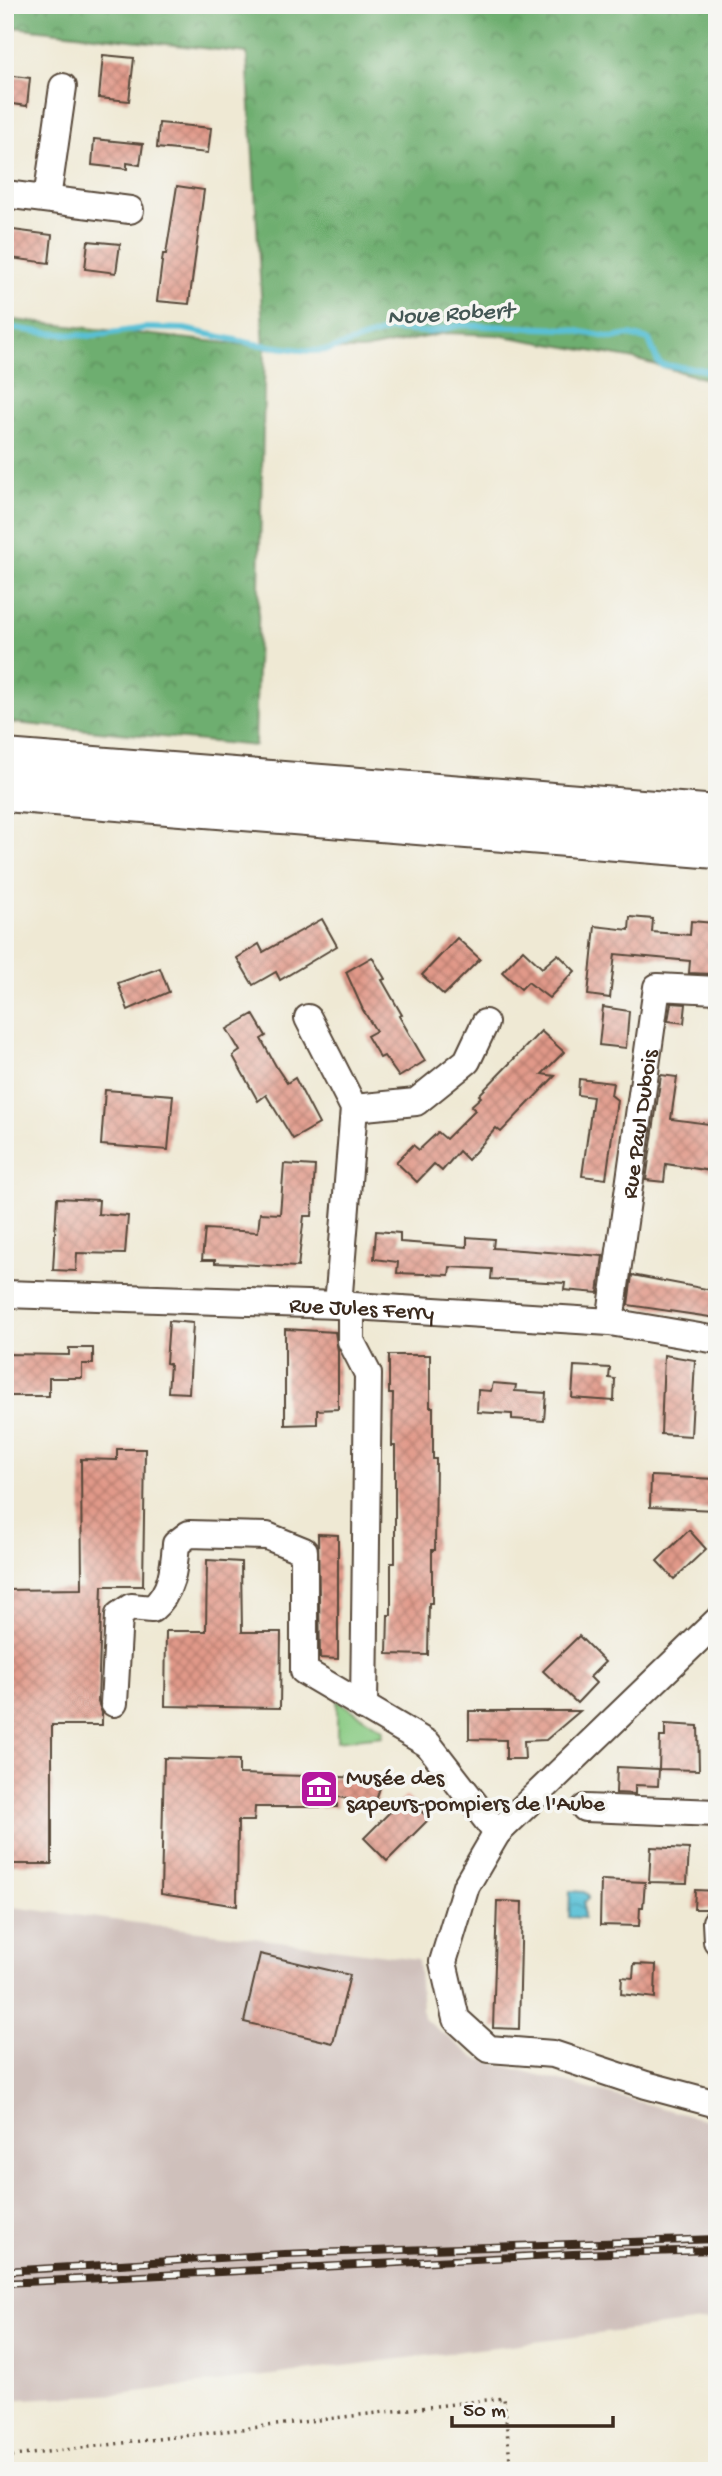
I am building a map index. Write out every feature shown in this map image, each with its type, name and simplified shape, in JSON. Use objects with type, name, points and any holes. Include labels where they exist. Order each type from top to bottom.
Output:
[{"type":"highway","points":[[5,759],[717,815]]},
{"type":"highway","points":[[5,792],[717,849]]},
{"type":"street","points":[[47,199],[63,87]]},
{"type":"street","points":[[5,194],[130,210]]},
{"type":"street","name":"Rue Paul Dubois","points":[[610,1322],[657,986],[717,990]]},
{"type":"street","points":[[308,1018],[354,1108],[345,1306],[351,1341],[368,1374],[353,1701]]},
{"type":"street","points":[[354,1108],[416,1102],[467,1061],[485,1023]]},
{"type":"street","name":"Rue Jules Ferry","points":[[5,1294],[345,1306],[610,1322],[717,1340]]},
{"type":"street","points":[[114,1703],[119,1615],[131,1607],[152,1609],[162,1601],[174,1571],[176,1544],[189,1534],[267,1536],[304,1551],[304,1671],[428,1744],[497,1833]]},
{"type":"street","points":[[717,1621],[497,1833],[466,1886],[443,1962],[456,2019],[489,2049],[553,2054],[646,2085],[717,2104]]},
{"type":"street","points":[[584,1808],[717,1812]]},
{"type":"street","points":[[716,1922],[717,1941]]},
{"type":"path","points":[[5,2457],[504,2398],[511,2471]]},
{"type":"shaded area","points":[[5,1906],[418,1959],[423,2018],[475,2058],[717,2123],[717,2319],[121,2394],[5,2400]]},
{"type":"green space","points":[[5,5],[717,5],[717,382],[630,358],[497,335],[445,333],[363,350],[265,348],[255,746],[5,722],[5,319],[264,347],[247,53],[5,26]]},
{"type":"green space","points":[[337,1700],[383,1730],[382,1736],[337,1741]]},
{"type":"water","points":[[570,1891],[588,1895],[584,1902],[584,1918],[569,1917]]},
{"type":"building","points":[[103,55],[134,58],[129,101],[99,98]]},
{"type":"building","points":[[5,75],[30,78],[27,106],[5,103]]},
{"type":"building","points":[[159,123],[211,128],[208,153],[157,148]]},
{"type":"building","points":[[94,139],[143,144],[140,165],[127,163],[127,169],[92,165]]},
{"type":"building","points":[[177,186],[204,190],[189,304],[157,301],[163,254],[166,254]]},
{"type":"building","points":[[13,230],[52,235],[49,263],[10,258]]},
{"type":"building","points":[[88,241],[120,244],[116,273],[85,269]]},
{"type":"building","points":[[630,917],[653,919],[652,932],[690,935],[691,921],[714,923],[711,974],[689,973],[690,961],[615,954],[610,998],[588,995],[595,926],[629,930]]},
{"type":"building","points":[[322,919],[337,946],[280,980],[276,972],[253,985],[237,958],[259,944],[263,952]]},
{"type":"building","points":[[457,938],[480,959],[444,995],[422,975]]},
{"type":"building","points":[[523,950],[542,968],[558,954],[575,971],[549,998],[528,982],[521,989],[502,972]]},
{"type":"building","points":[[372,957],[402,1015],[399,1016],[425,1061],[399,1077],[384,1056],[380,1058],[367,1036],[376,1031],[346,972]]},
{"type":"building","points":[[160,968],[169,992],[128,1010],[118,983]]},
{"type":"building","points":[[671,1003],[686,1004],[684,1023],[668,1021]]},
{"type":"building","points":[[603,1007],[629,1011],[626,1048],[599,1045]]},
{"type":"building","points":[[253,1014],[266,1036],[261,1039],[277,1068],[287,1083],[295,1078],[319,1124],[293,1139],[266,1095],[258,1101],[233,1056],[240,1051],[227,1029]]},
{"type":"building","points":[[541,1031],[564,1052],[542,1074],[555,1076],[501,1132],[496,1128],[468,1160],[459,1151],[442,1171],[434,1164],[417,1182],[396,1162],[413,1145],[419,1150],[438,1132],[446,1139],[475,1110],[471,1106],[481,1097],[479,1095]]},
{"type":"building","points":[[661,1075],[677,1077],[671,1119],[717,1125],[711,1171],[666,1164],[664,1182],[646,1180]]},
{"type":"building","points":[[579,1079],[613,1083],[611,1095],[617,1100],[606,1179],[582,1176],[593,1097],[578,1095]]},
{"type":"building","points":[[105,1090],[173,1095],[168,1150],[101,1145]]},
{"type":"building","points":[[284,1164],[315,1166],[312,1216],[304,1216],[298,1267],[202,1260],[205,1229],[258,1232],[260,1213],[280,1214]]},
{"type":"building","points":[[57,1198],[99,1200],[98,1214],[128,1216],[125,1254],[77,1253],[76,1271],[53,1270]]},
{"type":"building","points":[[376,1231],[400,1233],[400,1242],[467,1247],[467,1237],[494,1239],[493,1248],[603,1256],[598,1293],[564,1290],[565,1283],[491,1279],[492,1269],[450,1267],[449,1275],[397,1273],[398,1262],[374,1259]]},
{"type":"building","points":[[632,1275],[717,1291],[717,1318],[628,1305]]},
{"type":"building","points":[[169,1321],[193,1323],[189,1393],[168,1392],[170,1364],[166,1363]]},
{"type":"building","points":[[285,1329],[335,1332],[338,1351],[338,1409],[317,1410],[317,1424],[285,1425]]},
{"type":"building","points":[[69,1348],[93,1348],[93,1364],[82,1364],[82,1378],[49,1378],[49,1396],[5,1396],[5,1354],[69,1355]]},
{"type":"building","points":[[389,1355],[430,1355],[433,1459],[436,1459],[435,1550],[432,1550],[428,1655],[387,1654],[388,1615],[391,1615],[391,1563],[395,1563],[395,1446],[392,1446],[393,1394],[389,1394]]},
{"type":"building","points":[[664,1355],[695,1360],[691,1436],[661,1434]]},
{"type":"building","points":[[574,1366],[610,1368],[609,1378],[615,1379],[614,1401],[572,1398]]},
{"type":"building","points":[[493,1383],[516,1385],[515,1391],[546,1393],[544,1421],[512,1419],[512,1414],[477,1412],[478,1390],[491,1391]]},
{"type":"building","points":[[117,1449],[145,1449],[143,1586],[102,1586],[98,1702],[102,1725],[52,1725],[52,1864],[5,1864],[5,1590],[82,1589],[81,1459],[117,1460]]},
{"type":"building","points":[[651,1476],[716,1479],[714,1510],[650,1507]]},
{"type":"building","points":[[689,1530],[706,1549],[674,1579],[657,1561]]},
{"type":"building","points":[[318,1534],[338,1535],[338,1659],[320,1658]]},
{"type":"building","points":[[207,1560],[241,1562],[242,1632],[281,1632],[280,1708],[165,1706],[166,1631],[206,1631]]},
{"type":"building","points":[[579,1636],[605,1662],[590,1677],[596,1683],[577,1703],[543,1671]]},
{"type":"building","points":[[469,1711],[580,1711],[546,1740],[524,1741],[525,1759],[506,1759],[506,1740],[469,1739]]},
{"type":"building","points":[[665,1724],[698,1726],[699,1770],[659,1769],[660,1737],[665,1737]]},
{"type":"building","points":[[164,1758],[239,1760],[239,1774],[372,1778],[382,1781],[374,1807],[337,1796],[337,1807],[255,1807],[254,1821],[238,1821],[237,1906],[161,1894]]},
{"type":"building","points":[[617,1767],[659,1769],[658,1786],[635,1785],[635,1794],[616,1793]]},
{"type":"building","points":[[406,1796],[429,1819],[387,1861],[364,1838]]},
{"type":"building","points":[[651,1847],[689,1849],[687,1883],[649,1882]]},
{"type":"building","points":[[601,1880],[645,1882],[639,1926],[600,1925]]},
{"type":"building","points":[[695,1890],[717,1891],[717,1907],[694,1909]]},
{"type":"building","points":[[497,1901],[522,1902],[519,2029],[493,2028]]},
{"type":"building","points":[[260,1954],[350,1975],[333,2043],[244,2022]]},
{"type":"building","points":[[634,1964],[656,1965],[655,1998],[621,1994],[622,1977],[633,1978]]},
{"type":"waterway","name":"Noue Robert","points":[[5,327],[92,336],[145,328],[184,329],[254,344],[310,351],[329,350],[390,330],[430,332],[460,325],[567,329],[612,338],[630,335],[649,340],[658,362],[662,365],[717,373]]},
{"type":"railway","points":[[5,2271],[284,2254],[717,2239]]},
{"type":"railway","points":[[5,2283],[573,2254],[717,2250]]},
{"type":"place","name":"Musée des sapeurs-pompiers de l'Aube","points":[[319,1789]]}]
